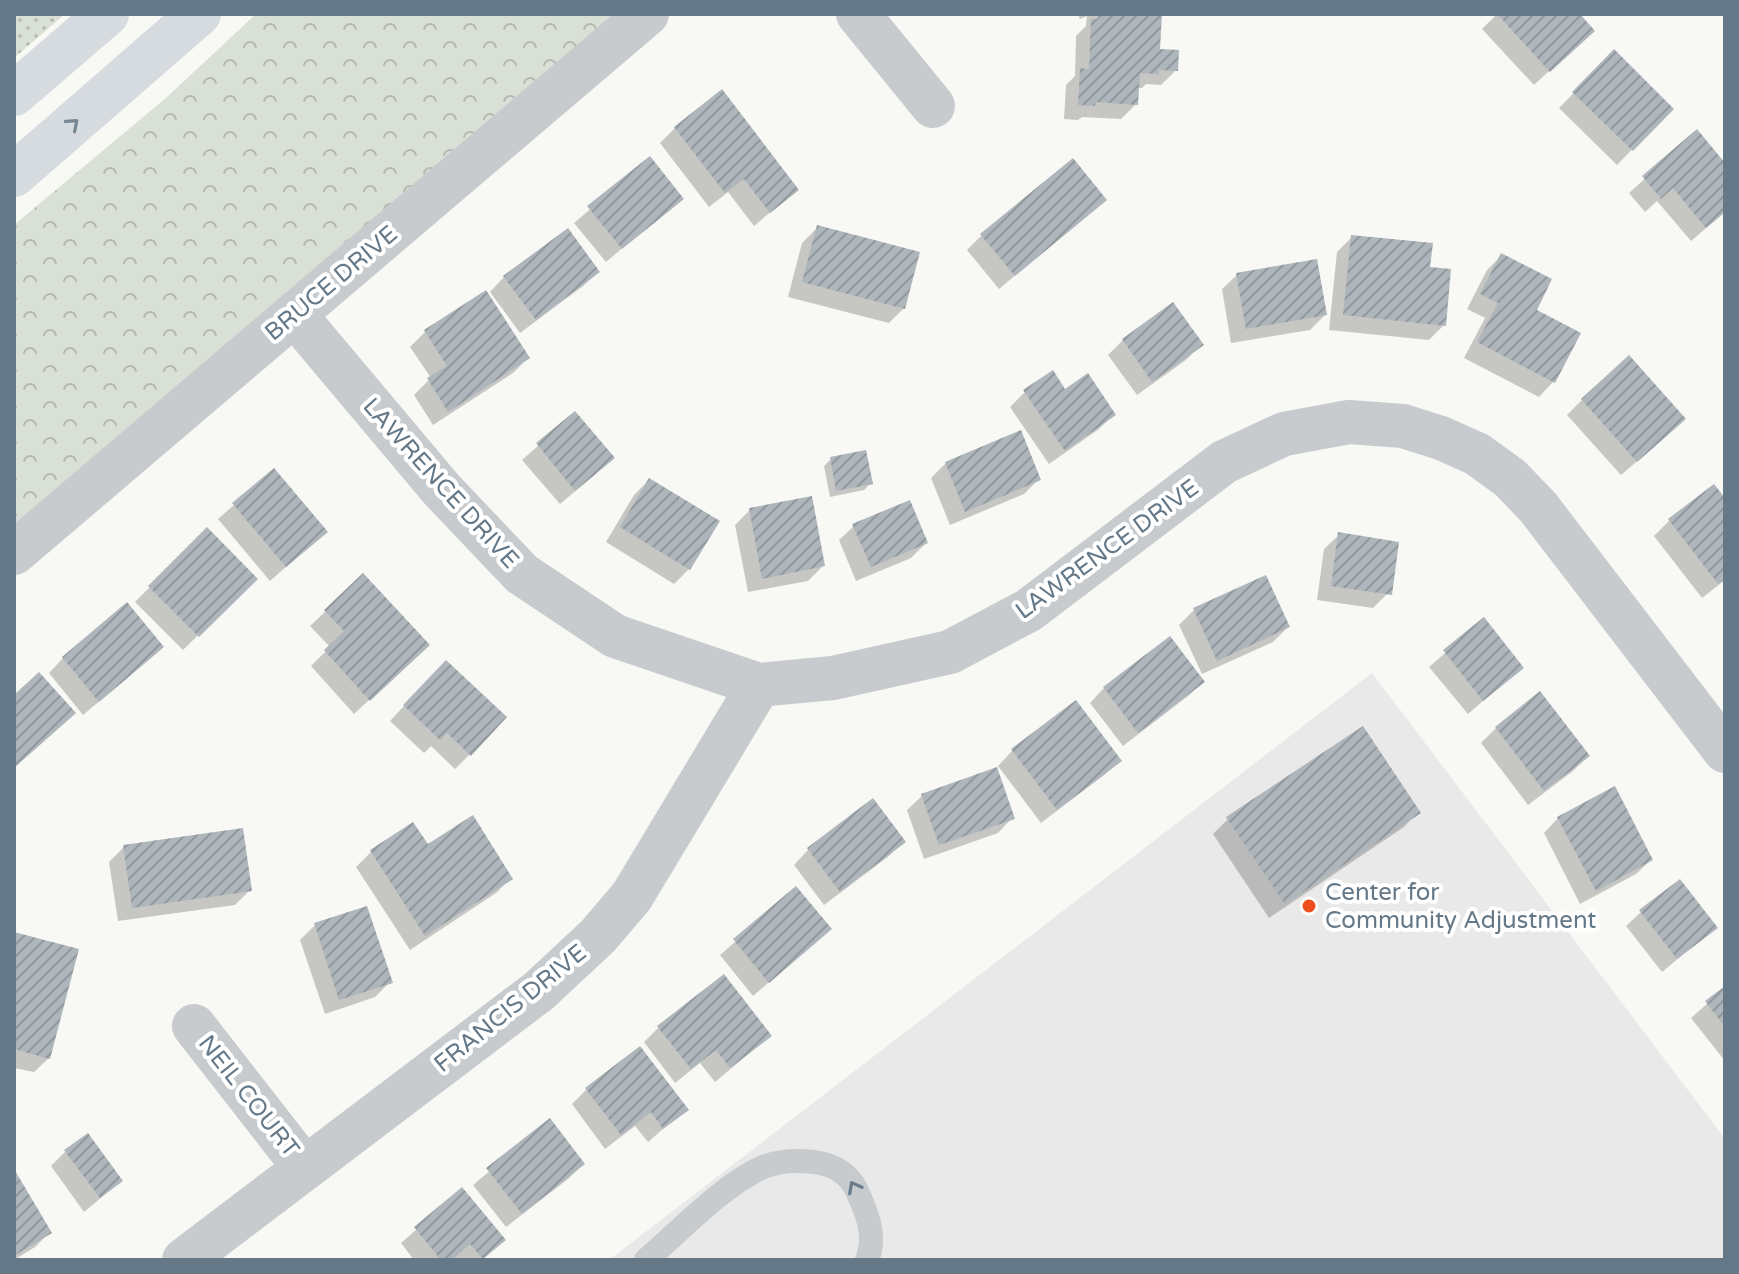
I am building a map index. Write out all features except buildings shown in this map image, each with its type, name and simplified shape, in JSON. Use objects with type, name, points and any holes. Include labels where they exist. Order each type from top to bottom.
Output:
[{"type":"highway","points":[[14,94],[107,14]]},
{"type":"highway","points":[[14,175],[199,14]]},
{"type":"street","name":"BRUCE DRIVE","points":[[14,553],[647,14]]},
{"type":"street","points":[[858,14],[933,106]]},
{"type":"street","name":"LAWRENCE DRIVE","points":[[294,314],[442,490],[522,574],[615,636],[759,685],[833,678],[950,652],[1029,610],[1224,462],[1284,434],[1349,422],[1403,426],[1441,438],[1477,454],[1510,478],[1538,507],[1718,728]]},
{"type":"street","name":"FRANCIS DRIVE","points":[[184,1260],[539,991],[598,936],[632,896],[759,685]]},
{"type":"street","name":"NEIL COURT","points":[[194,1026],[304,1167]]},
{"type":"lane","points":[[646,1260],[735,1184],[765,1166],[792,1159],[825,1164],[850,1176],[867,1213],[873,1246],[867,1260]]},
{"type":"shaded area","name":"Center for Community Adjustment","points":[[1372,673],[1725,1139],[1725,1260],[609,1260]]},
{"type":"green space","points":[[14,14],[65,14],[14,58]]},
{"type":"green space","points":[[256,14],[616,14],[14,535],[14,225],[167,97]]},
{"type":"place","name":"Center for Community Adjustment","points":[[1309,906]]}]
